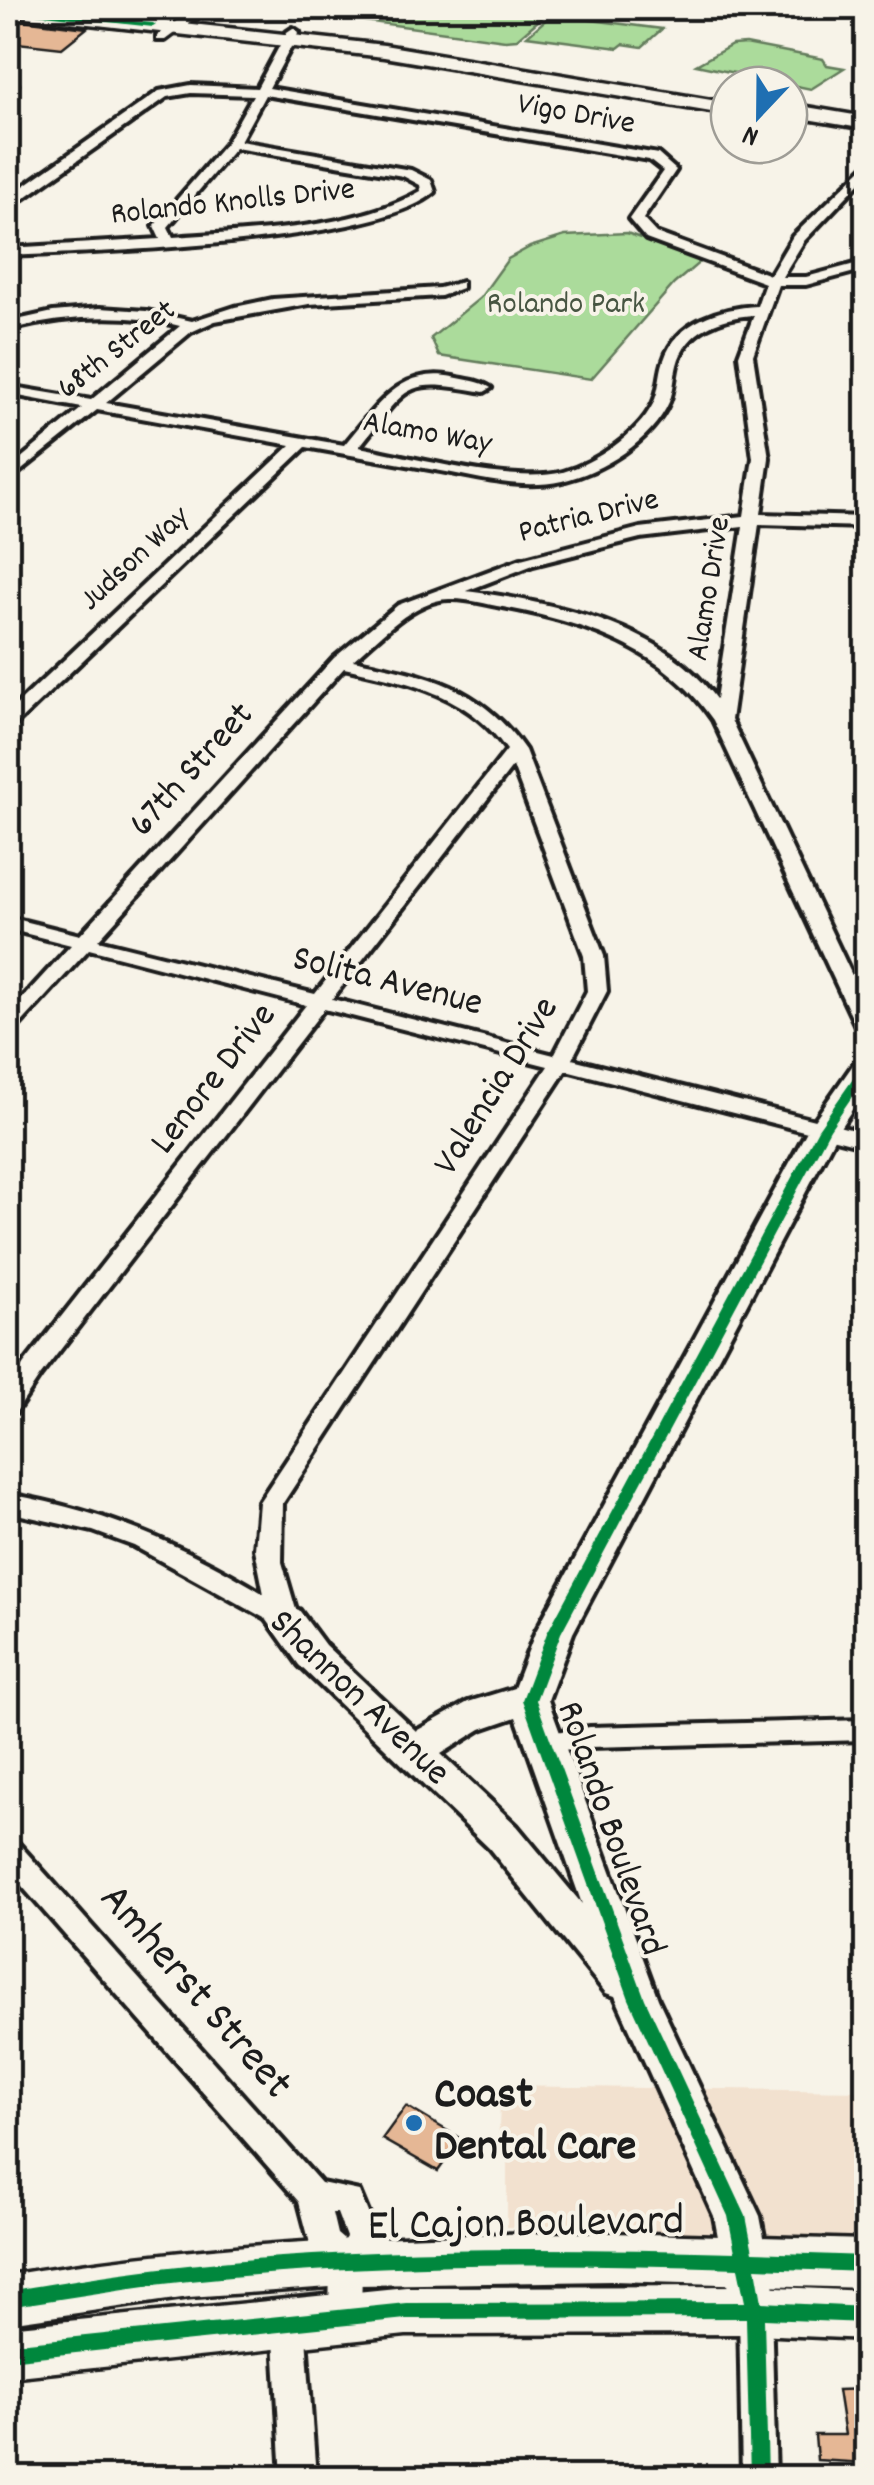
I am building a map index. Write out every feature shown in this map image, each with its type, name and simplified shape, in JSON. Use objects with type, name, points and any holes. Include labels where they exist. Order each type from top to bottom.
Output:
[{"type":"main road","points":[[64,8],[174,29]]},
{"type":"main road","points":[[8,10],[174,29],[291,36],[709,97]]},
{"type":"main road","points":[[621,86],[709,105]]},
{"type":"main road","points":[[809,113],[866,123]]},
{"type":"main road","points":[[809,122],[866,132]]},
{"type":"main road","name":"El Cajon Boulevard","points":[[8,2298],[189,2274],[346,2263],[532,2258],[866,2264]]},
{"type":"main road","name":"El Cajon Boulevard","points":[[8,2352],[406,2310],[755,2310],[866,2316]]},
{"type":"street","points":[[174,29],[202,8]]},
{"type":"street","name":"68th Street","points":[[167,240],[161,226],[205,180],[232,144],[291,36]]},
{"type":"street","points":[[8,203],[163,94],[191,89],[258,92]]},
{"type":"street","name":"Vigo Drive","points":[[258,92],[653,157],[670,170],[636,219],[644,232],[773,281]]},
{"type":"street","name":"Rolando Knolls Drive","points":[[8,252],[294,230],[368,219],[410,206],[428,192],[426,183],[406,173],[232,144]]},
{"type":"street","name":"Alamo Drive","points":[[866,169],[798,239],[773,281],[746,354],[761,458],[722,720],[866,1026]]},
{"type":"street","points":[[773,281],[806,281],[866,265]]},
{"type":"street","name":"68th Street","points":[[8,476],[192,325],[247,308],[441,292],[457,285]]},
{"type":"street","name":"Alamo Way","points":[[8,390],[506,478],[550,478],[575,472],[644,426],[661,404],[674,352],[690,334],[719,315],[760,310]]},
{"type":"street","points":[[8,326],[97,313],[148,316],[192,325]]},
{"type":"street","points":[[349,449],[396,395],[413,382],[435,380],[484,388]]},
{"type":"street","name":"Judson Way","points":[[8,722],[304,441]]},
{"type":"street","name":"Patria Drive","points":[[451,594],[514,566],[584,545],[655,530],[753,519],[866,522]]},
{"type":"street","points":[[451,594],[549,611],[618,636],[676,669],[705,695],[722,720]]},
{"type":"street","name":"67th Street","points":[[8,1026],[340,662],[404,609],[451,594]]},
{"type":"street","name":"Valencia Drive","points":[[286,1620],[268,1573],[265,1537],[271,1502],[560,1063],[596,991],[594,956],[516,750],[503,726],[478,704],[424,680],[340,662]]},
{"type":"street","name":"Lenore Drive","points":[[8,1406],[32,1370],[516,750]]},
{"type":"street","name":"Solita Avenue","points":[[8,922],[866,1140]]},
{"type":"street","name":"Rolando Boulevard","points":[[755,2310],[737,2216],[637,2000],[529,1700],[554,1632],[824,1130],[866,1068]]},
{"type":"street","name":"Shannon Avenue","points":[[8,1503],[125,1532],[187,1560],[286,1620],[312,1656],[503,1838],[637,2000]]},
{"type":"street","points":[[412,1753],[449,1728],[497,1704],[529,1700]]},
{"type":"street","points":[[544,1742],[590,1737],[866,1730]]},
{"type":"street","name":"Amherst Street","points":[[8,1851],[313,2196],[323,2241],[346,2263]]},
{"type":"street","points":[[346,2263],[346,2316]]},
{"type":"street","points":[[755,2310],[760,2478]]},
{"type":"street","points":[[289,2322],[299,2478]]},
{"type":"shaded area","points":[[501,2086],[866,2091],[866,2237],[507,2227],[507,2147],[498,2146]]},
{"type":"green space","points":[[381,8],[504,8],[546,14],[517,39],[505,40],[364,21]]},
{"type":"green space","points":[[551,15],[662,29],[642,47],[623,44],[618,48],[527,36]]},
{"type":"green space","points":[[746,44],[823,59],[827,65],[844,68],[811,89],[809,65],[696,65],[732,45]]},
{"type":"green space","name":"Rolando Park","points":[[627,233],[701,261],[674,284],[591,379],[439,356],[431,338],[480,298],[508,259],[565,236]]},
{"type":"building","points":[[22,20],[87,28],[62,48],[8,42],[8,32]]},
{"type":"building","name":"Coast Dental Care","points":[[406,2106],[461,2139],[438,2171],[382,2139]]},
{"type":"building","points":[[866,2389],[866,2463],[817,2460],[815,2435],[845,2435],[838,2390]]},
{"type":"cycle path","points":[[8,9],[153,25]]},
{"type":"cycle path","points":[[759,2478],[755,2310],[737,2216],[637,1999],[529,1700],[554,1633],[824,1129],[866,1068]]},
{"type":"cycle path","points":[[8,2299],[189,2273],[358,2261],[612,2257],[866,2264]]},
{"type":"cycle path","points":[[8,2352],[406,2311],[755,2310],[866,2315]]},
{"type":"place","name":"Coast Dental Care","points":[[414,2123]]}]
